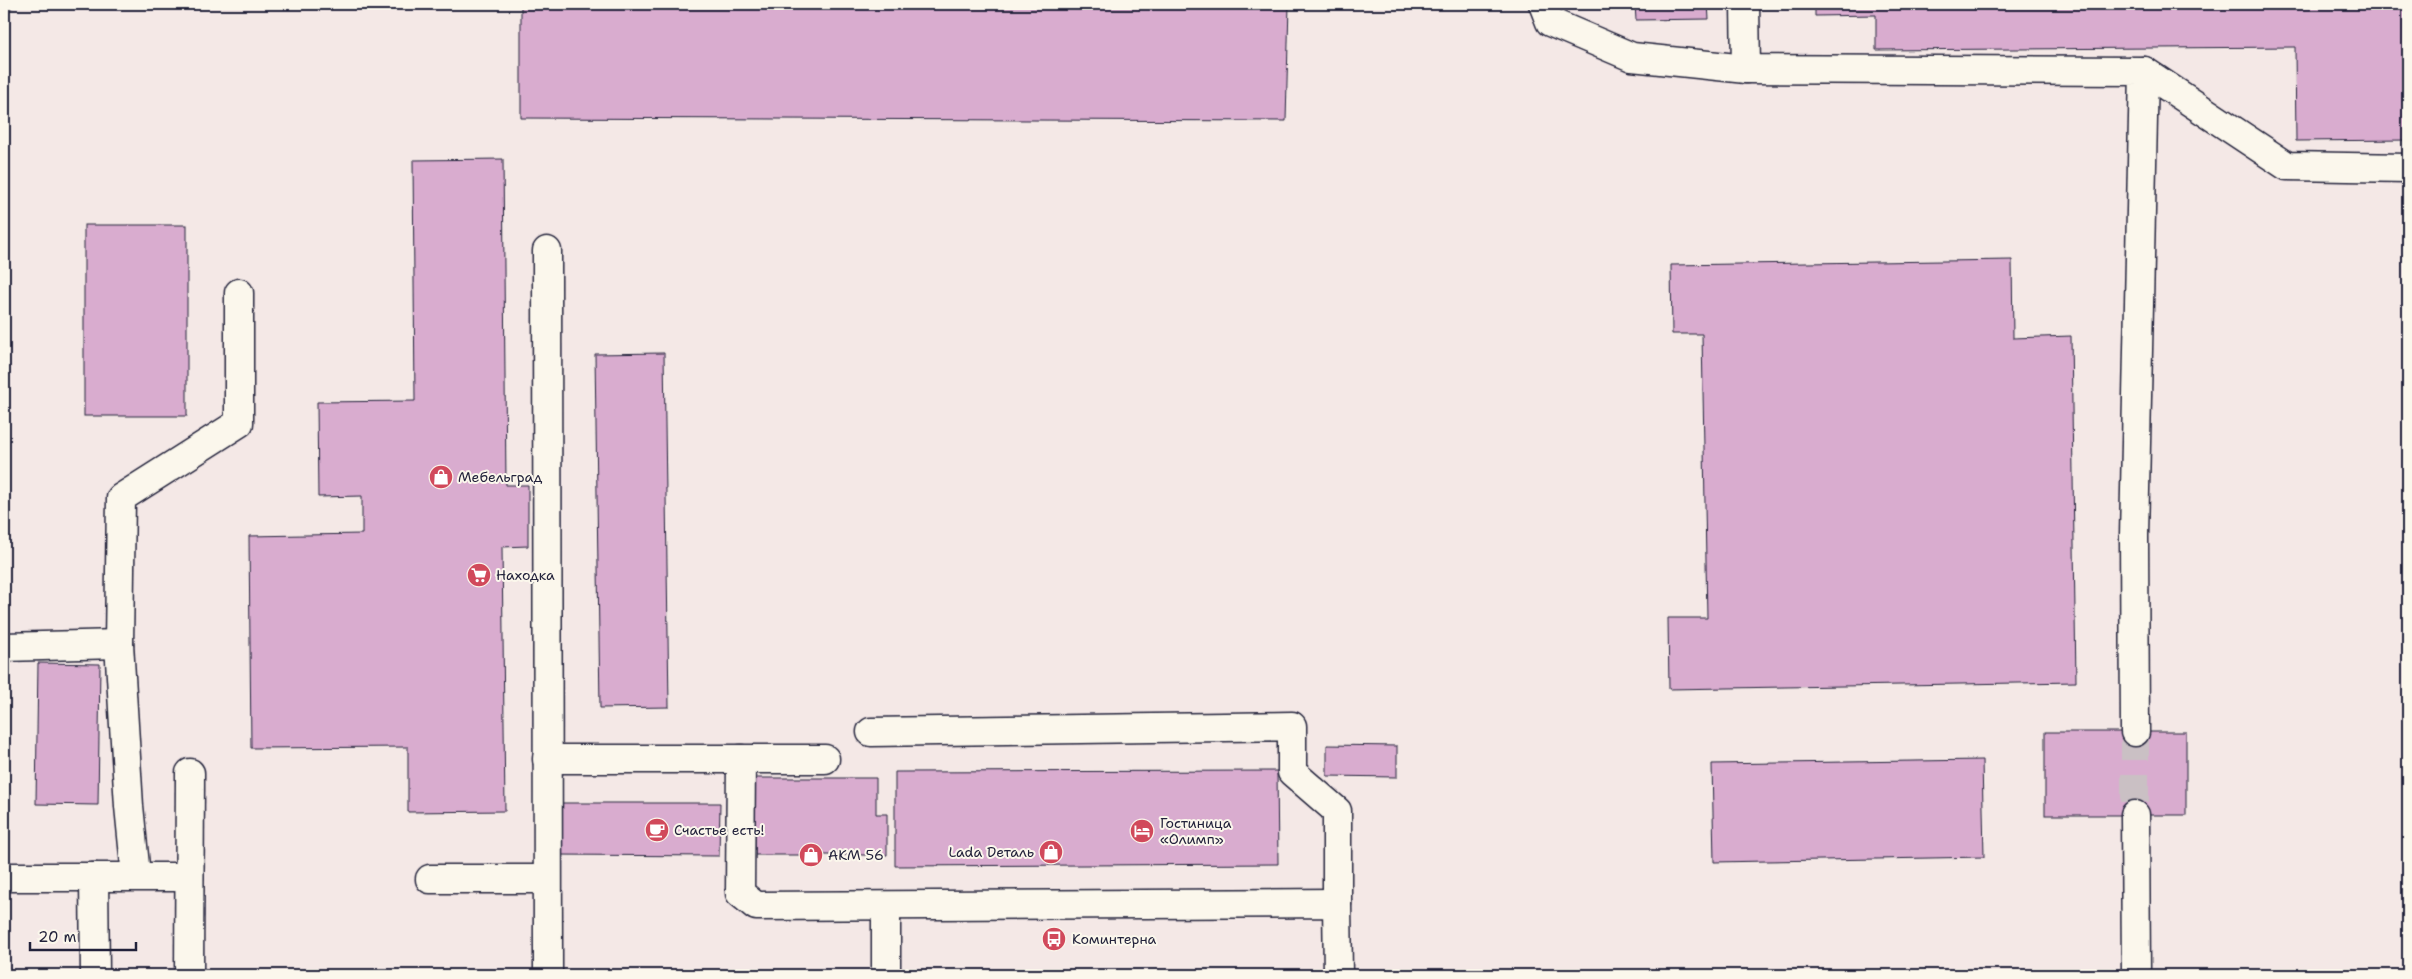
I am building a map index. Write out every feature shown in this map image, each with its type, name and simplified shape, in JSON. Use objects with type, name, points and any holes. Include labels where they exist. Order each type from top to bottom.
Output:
[{"type":"lane","points":[[1543,4],[1550,22],[1632,57],[1746,69],[2144,71],[2287,166],[2408,168]]},
{"type":"lane","points":[[1745,4],[1746,69]]},
{"type":"lane","points":[[2135,732],[2134,536],[2144,71]]},
{"type":"lane","points":[[547,251],[548,975]]},
{"type":"lane","points":[[136,876],[129,806],[120,644],[121,498],[239,423],[239,293]]},
{"type":"lane","points":[[4,647],[120,644]]},
{"type":"lane","points":[[871,732],[1292,726],[1292,772],[1337,811],[1338,975]]},
{"type":"lane","points":[[547,758],[825,758]]},
{"type":"lane","points":[[741,758],[740,893],[756,906],[1337,903]]},
{"type":"lane","points":[[189,975],[190,773]]},
{"type":"lane","points":[[2135,815],[2136,975]]},
{"type":"lane","points":[[4,877],[190,877]]},
{"type":"lane","points":[[94,877],[95,975]]},
{"type":"lane","points":[[430,879],[547,878]]},
{"type":"lane","points":[[886,906],[886,975]]},
{"type":"building","points":[[521,4],[1289,4],[1286,121],[521,118]]},
{"type":"building","points":[[1635,4],[1708,4],[1709,19],[1636,20]]},
{"type":"building","points":[[1815,4],[2408,4],[2408,140],[2296,141],[2295,47],[1876,50],[1876,15],[1815,16]]},
{"type":"building","points":[[503,159],[506,485],[528,485],[528,546],[502,547],[505,811],[408,812],[408,747],[251,748],[249,536],[362,534],[362,496],[318,497],[317,402],[415,401],[413,160]]},
{"type":"building","points":[[84,225],[187,225],[187,416],[84,416]]},
{"type":"building","points":[[2012,260],[2013,338],[2071,336],[2076,682],[1669,689],[1668,618],[1707,618],[1702,334],[1672,334],[1671,265]]},
{"type":"building","points":[[664,353],[669,707],[600,708],[595,354]]},
{"type":"building","points":[[38,663],[100,664],[98,805],[36,804]]},
{"type":"building","points":[[2045,732],[2186,732],[2186,815],[2045,815]]},
{"type":"building","points":[[1327,745],[1397,746],[1397,777],[1327,776]]},
{"type":"building","points":[[1982,760],[1984,857],[1714,862],[1712,764]]},
{"type":"building","points":[[1277,771],[1278,864],[895,866],[895,772]]},
{"type":"building","points":[[755,778],[876,778],[876,814],[887,814],[887,855],[755,855]]},
{"type":"building","points":[[557,803],[720,803],[719,856],[557,855]]},
{"type":"tunnel","points":[[2135,732],[2135,815]]},
{"type":"railway","points":[[4,10],[13,4]]},
{"type":"place","name":"Мебельград","points":[[441,477]]},
{"type":"place","name":"Находка","points":[[479,575]]},
{"type":"place","name":"Счастье есть!","points":[[657,830]]},
{"type":"place","name":"Гостиница «Олимп»","points":[[1142,831]]},
{"type":"place","name":"Lada Dеталь","points":[[1051,852]]},
{"type":"place","name":"АКМ 56","points":[[811,855]]},
{"type":"place","name":"Коминтерна","points":[[1054,939]]}]
